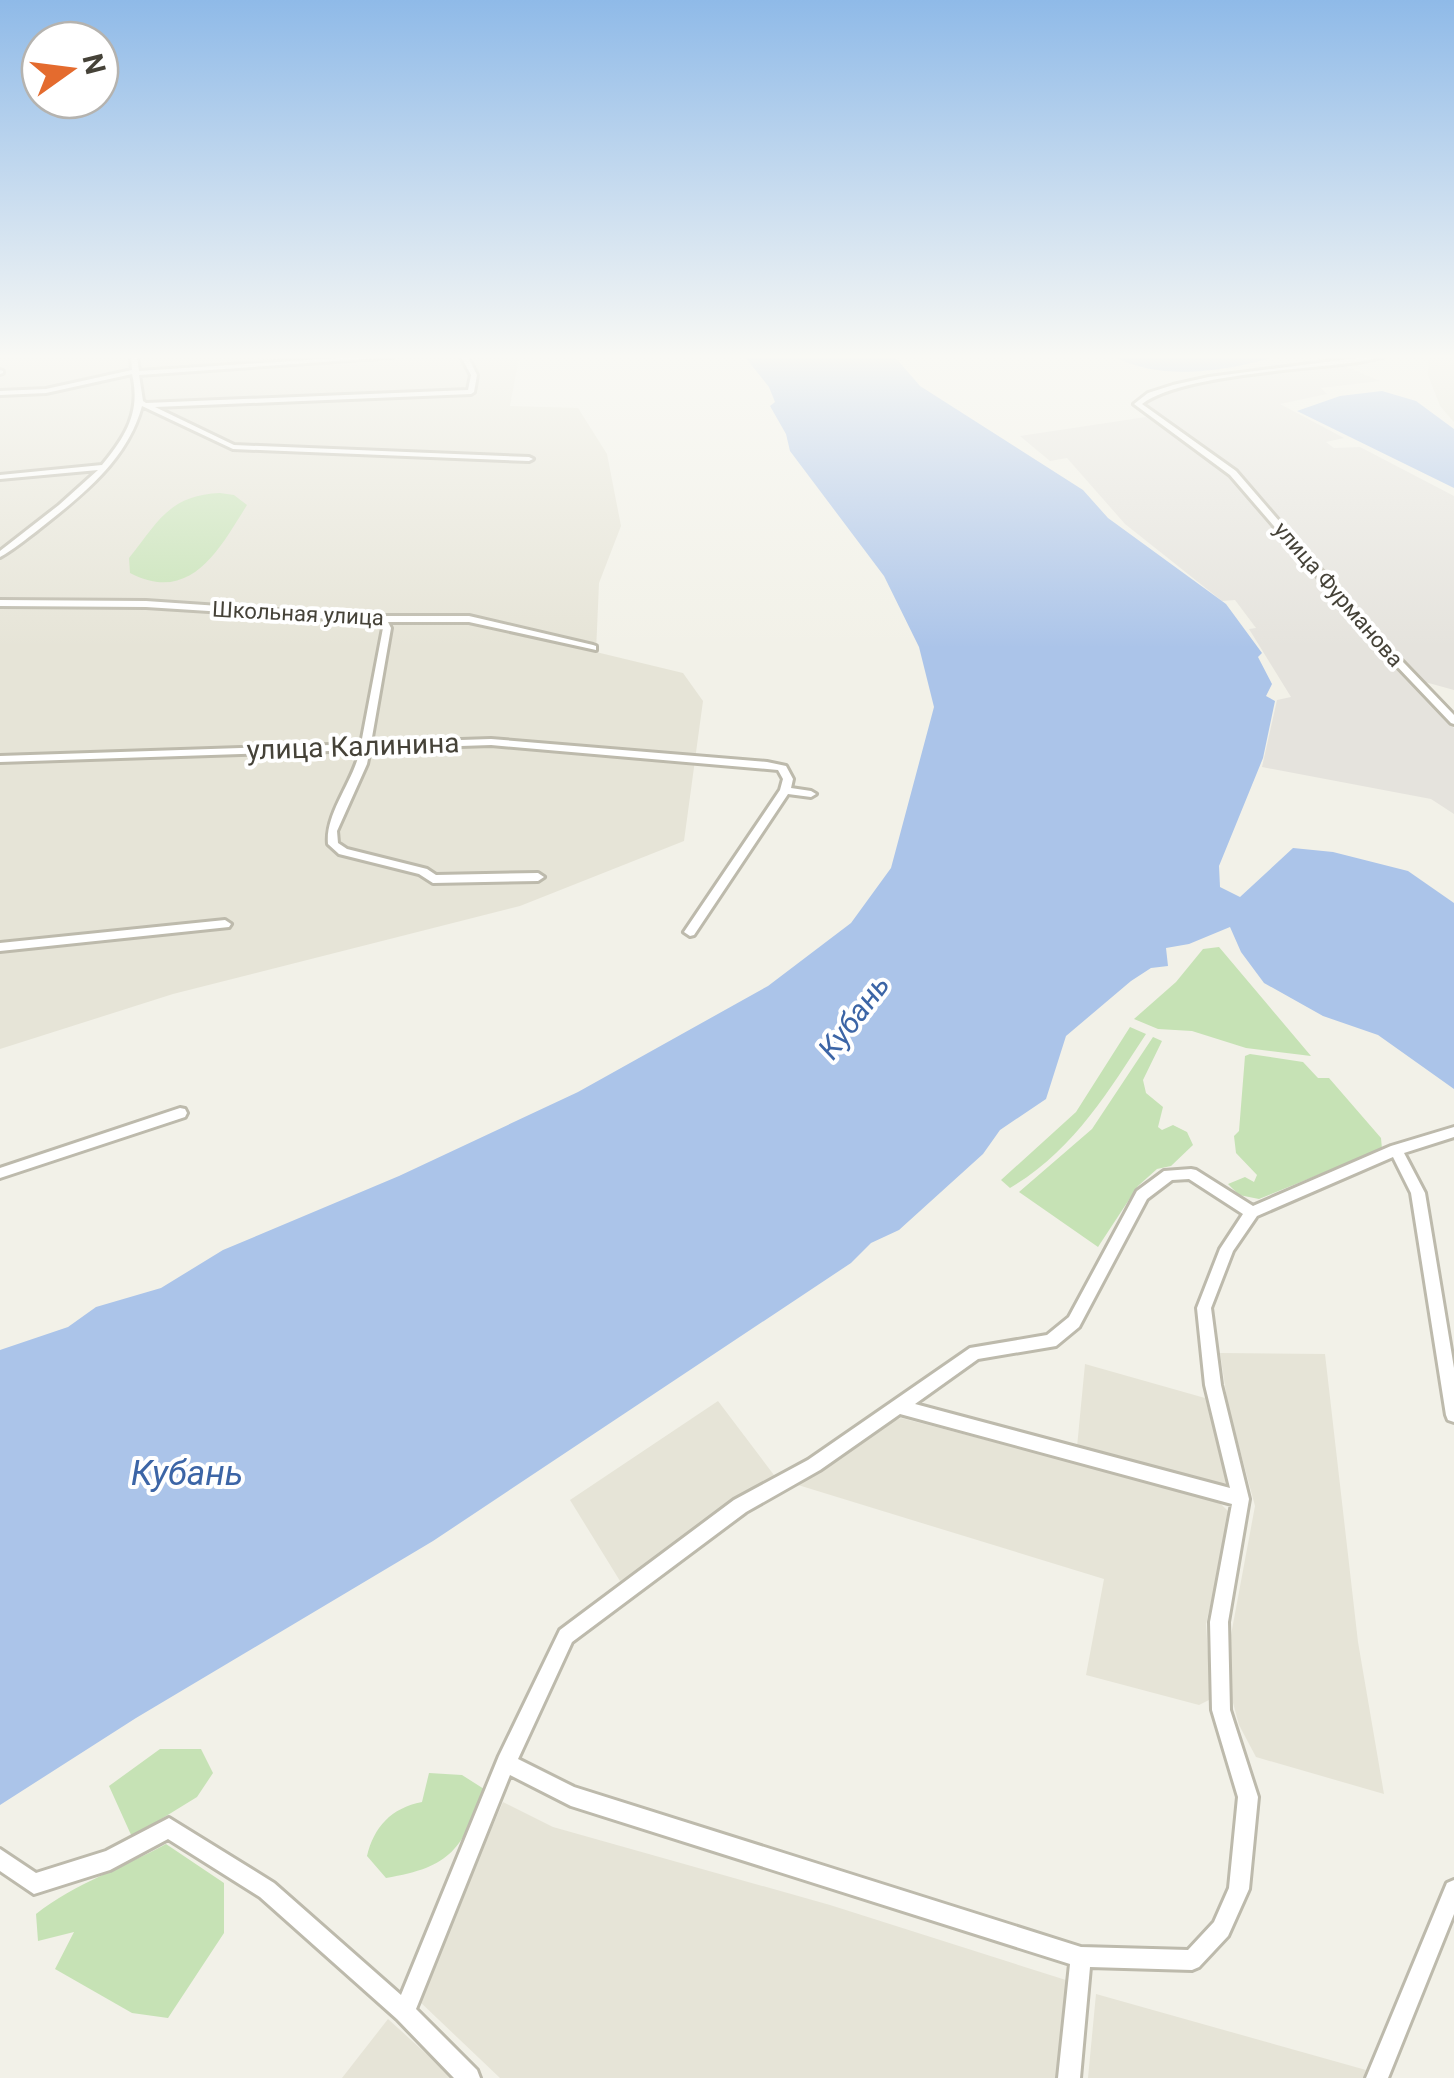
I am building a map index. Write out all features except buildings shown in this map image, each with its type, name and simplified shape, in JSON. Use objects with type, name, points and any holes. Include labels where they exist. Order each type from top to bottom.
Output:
[{"type":"street","points":[[0,555],[105,467],[113,454]]},
{"type":"street","points":[[405,454],[529,459]]},
{"type":"street","name":"улица Фурманова","points":[[1207,454],[1233,473],[1376,639],[1454,721]]},
{"type":"street","points":[[0,477],[105,467]]},
{"type":"street","name":"Школьная улица","points":[[0,603],[146,604],[383,620],[424,616],[469,619],[593,648]]},
{"type":"street","points":[[383,620],[387,628],[362,764],[332,831],[333,844],[342,852],[423,871],[433,879],[538,876]]},
{"type":"street","name":"улица Калинина","points":[[0,759],[491,742],[782,768],[788,780],[785,790]]},
{"type":"street","points":[[690,932],[785,790],[812,794]]},
{"type":"street","points":[[0,947],[225,924]]},
{"type":"street","points":[[0,1172],[180,1112]]},
{"type":"street","points":[[506,1763],[572,1796],[1082,1957],[1192,1960],[1221,1929],[1240,1888],[1248,1796],[1221,1710],[1220,1622],[1241,1499],[1214,1386],[1204,1308],[1227,1249],[1252,1212],[1396,1150],[1454,1132]]},
{"type":"street","points":[[1396,1150],[1418,1193],[1454,1415]]},
{"type":"street","points":[[404,2012],[506,1763],[566,1636],[740,1506],[814,1465],[975,1353],[1051,1341],[1074,1322],[1142,1195],[1160,1180],[1190,1174],[1252,1212]]},
{"type":"street","points":[[900,1406],[1241,1499]]},
{"type":"street","points":[[0,1859],[34,1884],[110,1860],[169,1828],[266,1890],[404,2012],[469,2078]]},
{"type":"street","points":[[1377,2078],[1454,1890]]},
{"type":"street","points":[[1069,2078],[1082,1957]]},
{"type":"shaded area","points":[[0,454],[607,454],[621,526],[599,583],[596,652],[683,673],[703,701],[684,841],[520,906],[173,994],[0,1049]]},
{"type":"shaded area","points":[[1042,454],[1200,454],[1226,472],[1373,646],[1454,728],[1454,814],[1431,799],[1262,767],[1277,700],[1291,697],[1249,629],[1256,628],[1235,600],[1222,601],[1125,524],[1067,458],[1050,461]]},
{"type":"shaded area","points":[[1212,454],[1373,454],[1454,496],[1454,690],[1425,682],[1409,670],[1238,471]]},
{"type":"shaded area","points":[[1220,1353],[1325,1354],[1358,1642],[1384,1794],[1256,1757],[1239,1725],[1229,1688],[1231,1635],[1255,1506],[1228,1406]]},
{"type":"shaded area","points":[[1085,1364],[1205,1398],[1228,1481],[1218,1488],[1077,1447]]},
{"type":"shaded area","points":[[718,1401],[780,1483],[620,1581],[570,1500]]},
{"type":"shaded area","points":[[901,1418],[1217,1500],[1231,1514],[1206,1624],[1211,1699],[1199,1705],[1086,1675],[1104,1579],[798,1485],[883,1425]]},
{"type":"shaded area","points":[[503,1802],[553,1827],[830,1905],[1069,1981],[1058,2078],[500,2078],[418,2000]]},
{"type":"shaded area","points":[[1096,1994],[1366,2070],[1363,2078],[1088,2078]]},
{"type":"shaded area","points":[[388,2019],[453,2078],[342,2078]]},
{"type":"green space","points":[[220,493],[234,495],[247,505],[201,567],[170,582],[151,581],[130,573],[129,558],[166,513],[188,499]]},
{"type":"green space","points":[[1219,947],[1311,1056],[1246,1048],[1192,1031],[1158,1029],[1134,1019],[1176,982],[1203,949]]},
{"type":"green space","points":[[1130,1027],[1146,1034],[1103,1098],[1071,1138],[1010,1188],[1001,1180],[1076,1112]]},
{"type":"green space","points":[[1153,1037],[1162,1041],[1143,1080],[1146,1093],[1163,1107],[1158,1127],[1162,1130],[1173,1125],[1187,1132],[1193,1145],[1171,1166],[1157,1169],[1138,1186],[1098,1247],[1019,1192],[1092,1129]]},
{"type":"green space","points":[[1245,1056],[1303,1062],[1318,1078],[1329,1078],[1381,1138],[1382,1149],[1259,1199],[1239,1195],[1228,1184],[1245,1177],[1254,1182],[1257,1175],[1236,1153],[1234,1136],[1239,1131]]},
{"type":"green space","points":[[160,1749],[201,1749],[213,1773],[197,1797],[132,1837],[109,1786]]},
{"type":"green space","points":[[429,1773],[462,1775],[484,1789],[476,1810],[452,1852],[426,1868],[386,1878],[367,1856],[370,1846],[379,1828],[393,1814],[422,1802]]},
{"type":"green space","points":[[166,1844],[224,1883],[224,1933],[168,2018],[132,2013],[55,1969],[74,1932],[38,1941],[36,1914],[83,1885]]},
{"type":"water","name":"Кубань","points":[[792,454],[1027,454],[1083,490],[1108,518],[1226,604],[1262,653],[1258,657],[1272,684],[1266,696],[1275,701],[1263,758],[1219,866],[1220,887],[1240,897],[1293,848],[1333,852],[1408,871],[1454,903],[1454,1089],[1378,1035],[1323,1016],[1264,983],[1241,952],[1230,927],[1189,944],[1166,948],[1168,966],[1151,968],[1131,981],[1066,1036],[1046,1099],[1000,1130],[983,1154],[899,1230],[871,1243],[851,1263],[433,1541],[136,1718],[0,1805],[0,1350],[68,1327],[96,1307],[161,1288],[223,1250],[399,1176],[578,1092],[768,986],[851,923],[891,868],[934,707],[919,647],[884,576]]},
{"type":"water","points":[[1385,454],[1454,454],[1454,488]]}]
